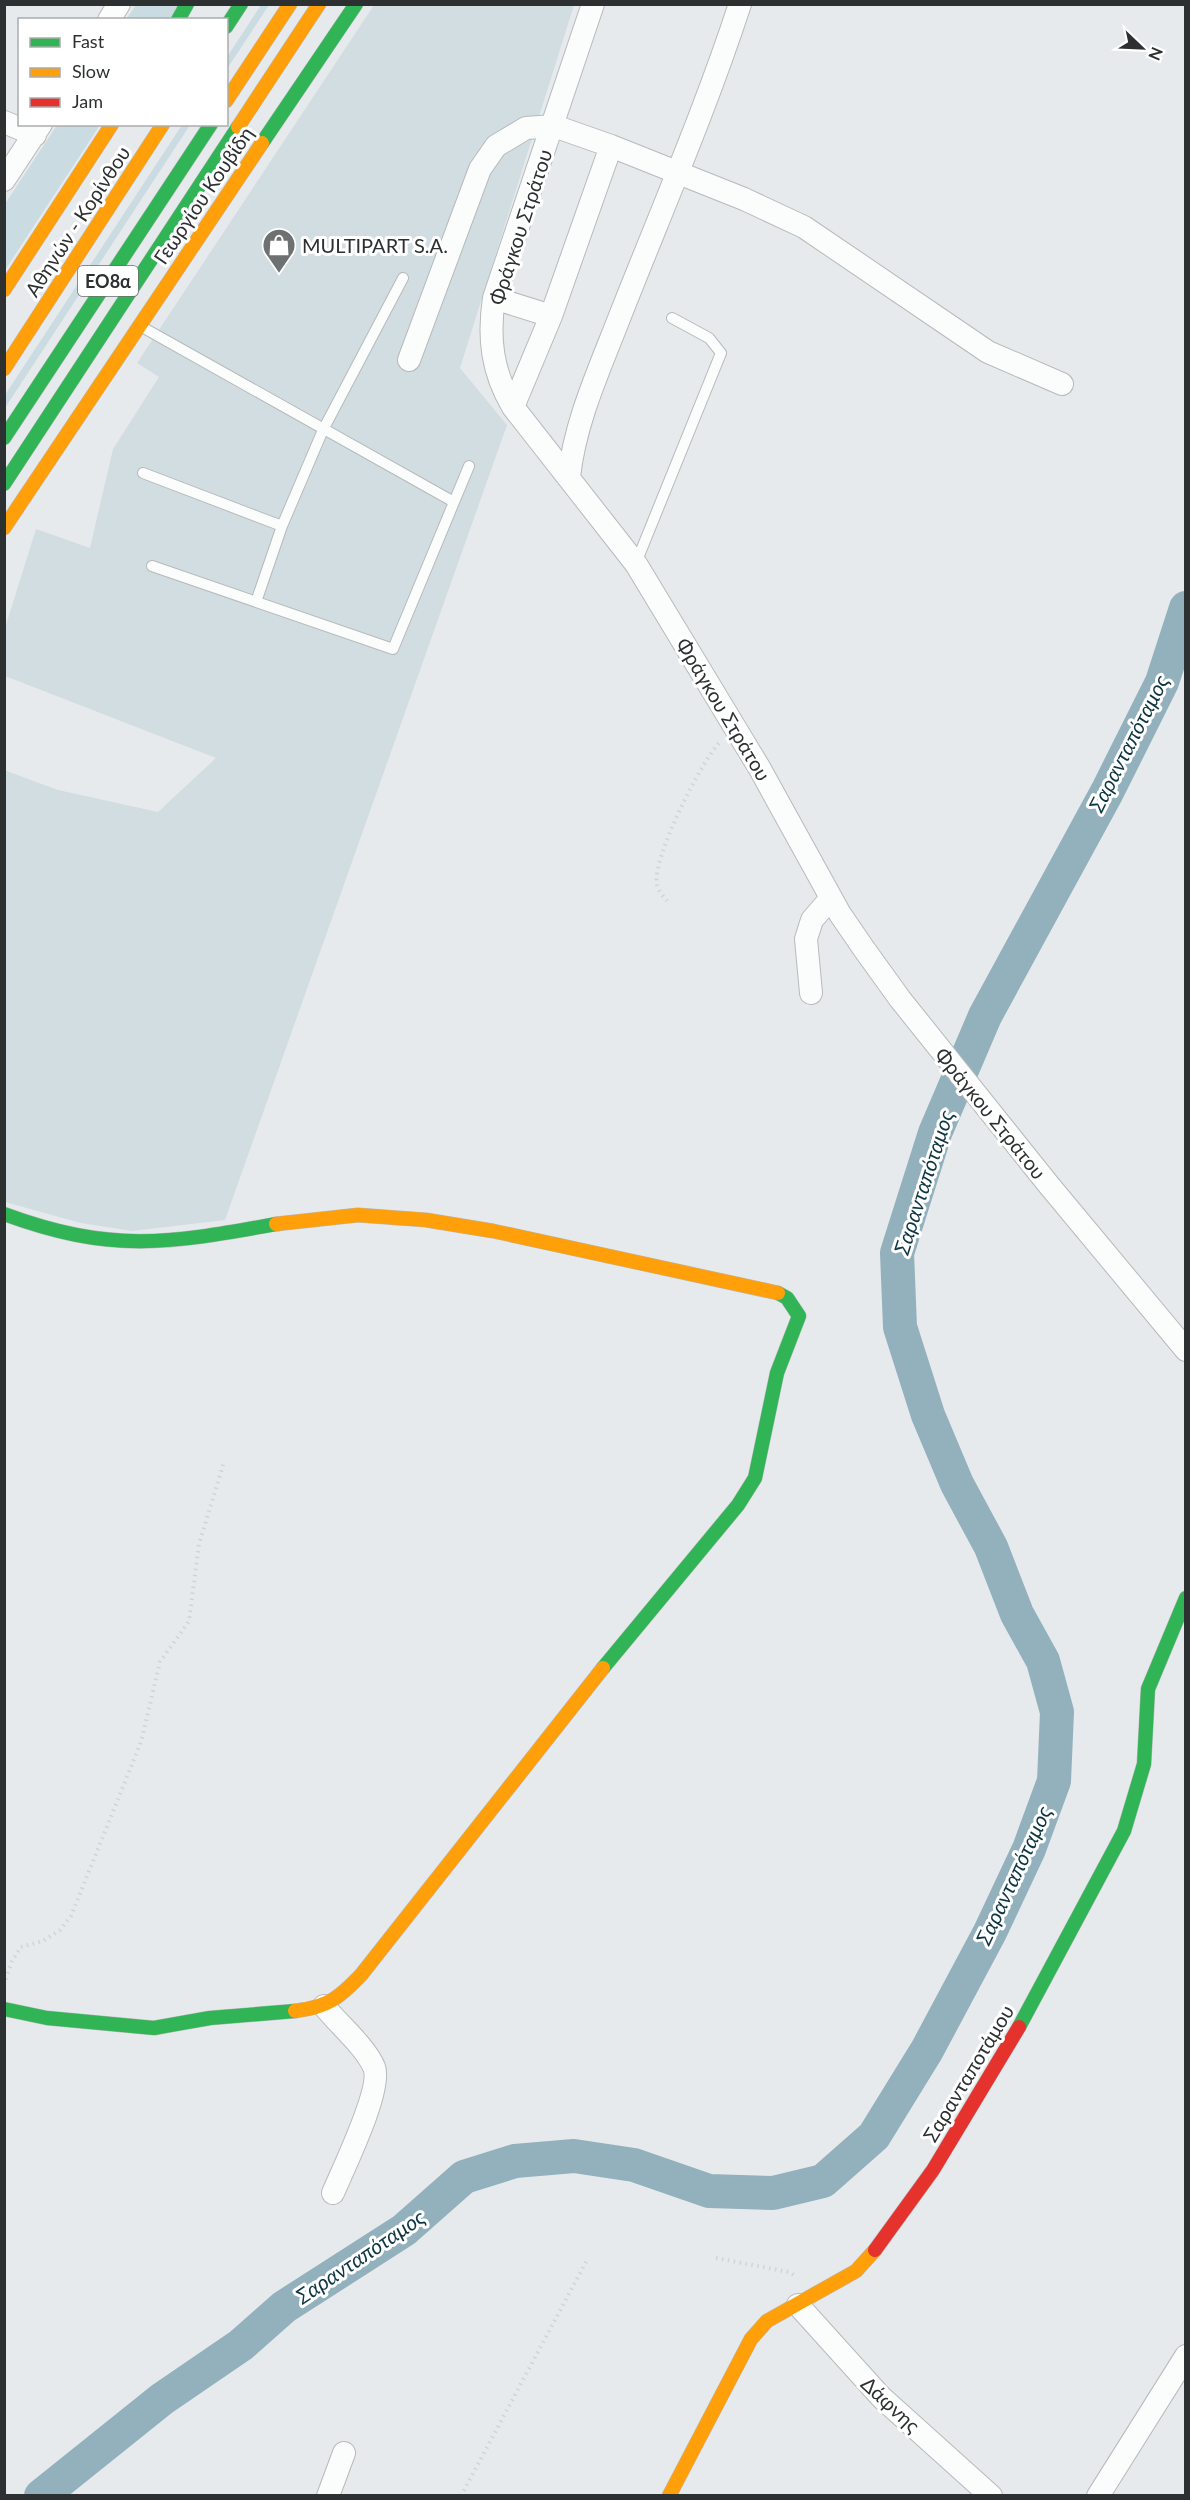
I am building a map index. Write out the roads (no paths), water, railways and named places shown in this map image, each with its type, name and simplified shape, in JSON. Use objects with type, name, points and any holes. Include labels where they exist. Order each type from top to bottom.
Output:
[{"type":"main road","points":[[179,18],[188,4]]},
{"type":"main road","points":[[228,24],[241,4]]},
{"type":"main road","points":[[228,97],[290,4]]},
{"type":"main road","points":[[4,484],[320,4]]},
{"type":"main road","name":"Γεωργίου Κουβίδη","points":[[4,528],[356,4]]},
{"type":"main road","points":[[4,290],[110,126]]},
{"type":"main road","name":"Αθηνών - Κορίνθου","points":[[4,369],[162,126]]},
{"type":"main road","name":"ΕΟ8α","points":[[4,438],[210,126]]},
{"type":"main road","points":[[4,1214],[29,1224],[86,1236],[156,1243],[358,1215],[450,1224],[493,1231],[775,1291],[787,1298],[799,1316],[777,1373],[755,1478],[738,1505],[595,1678],[361,1975],[340,1997],[324,2006],[298,2011],[210,2018],[154,2028],[47,2018],[4,2009]]},
{"type":"main road","name":"Σαρανταποτάμου","points":[[669,2496],[751,2339],[767,2321],[856,2271],[862,2264],[933,2170],[1022,2022],[1084,1911],[1124,1831],[1144,1764],[1148,1689],[1185,1598]]},
{"type":"street","points":[[110,18],[119,4]]},
{"type":"street","name":"Φράγκου Στράτου","points":[[593,4],[554,126],[494,298],[490,326],[493,362],[502,388],[513,407],[636,564],[735,727],[831,898],[900,999],[1185,1350]]},
{"type":"street","points":[[569,477],[571,454],[587,402],[644,256],[680,172],[718,71],[740,4]]},
{"type":"street","points":[[4,180],[38,130],[21,126]]},
{"type":"street","points":[[409,360],[480,170],[496,146],[526,128],[554,126],[680,172],[804,227],[988,352],[1062,384]]},
{"type":"street","points":[[513,407],[551,316],[611,146]]},
{"type":"street","points":[[494,298],[551,316]]},
{"type":"street","points":[[811,993],[806,939],[812,920],[831,898]]},
{"type":"street","points":[[324,2006],[364,2052],[374,2067],[377,2081],[333,2193]]},
{"type":"street","name":"Δάφνης","points":[[798,2305],[881,2397],[991,2496]]},
{"type":"street","points":[[1098,2496],[1185,2356]]},
{"type":"street","points":[[328,2496],[344,2453]]},
{"type":"lane","points":[[256,602],[282,526],[323,430],[403,279]]},
{"type":"lane","points":[[636,564],[721,353],[709,338],[672,318]]},
{"type":"lane","points":[[139,325],[454,502]]},
{"type":"lane","points":[[152,566],[393,649],[469,466]]},
{"type":"lane","points":[[144,473],[282,526]]},
{"type":"waterway","name":"Σαρανταπόταμος","points":[[41,2496],[162,2399],[241,2345],[284,2307],[404,2230],[464,2177],[515,2161],[574,2156],[634,2165],[709,2191],[773,2193],[823,2181],[874,2136],[927,2050],[990,1932],[1029,1849],[1054,1781],[1057,1712],[1043,1661],[1017,1614],[991,1547],[957,1484],[928,1415],[900,1327],[897,1253],[935,1133],[985,1016],[1107,792],[1162,682],[1186,608]]},
{"type":"place","name":"MULTIPART S.A.","points":[[279,274]]}]
